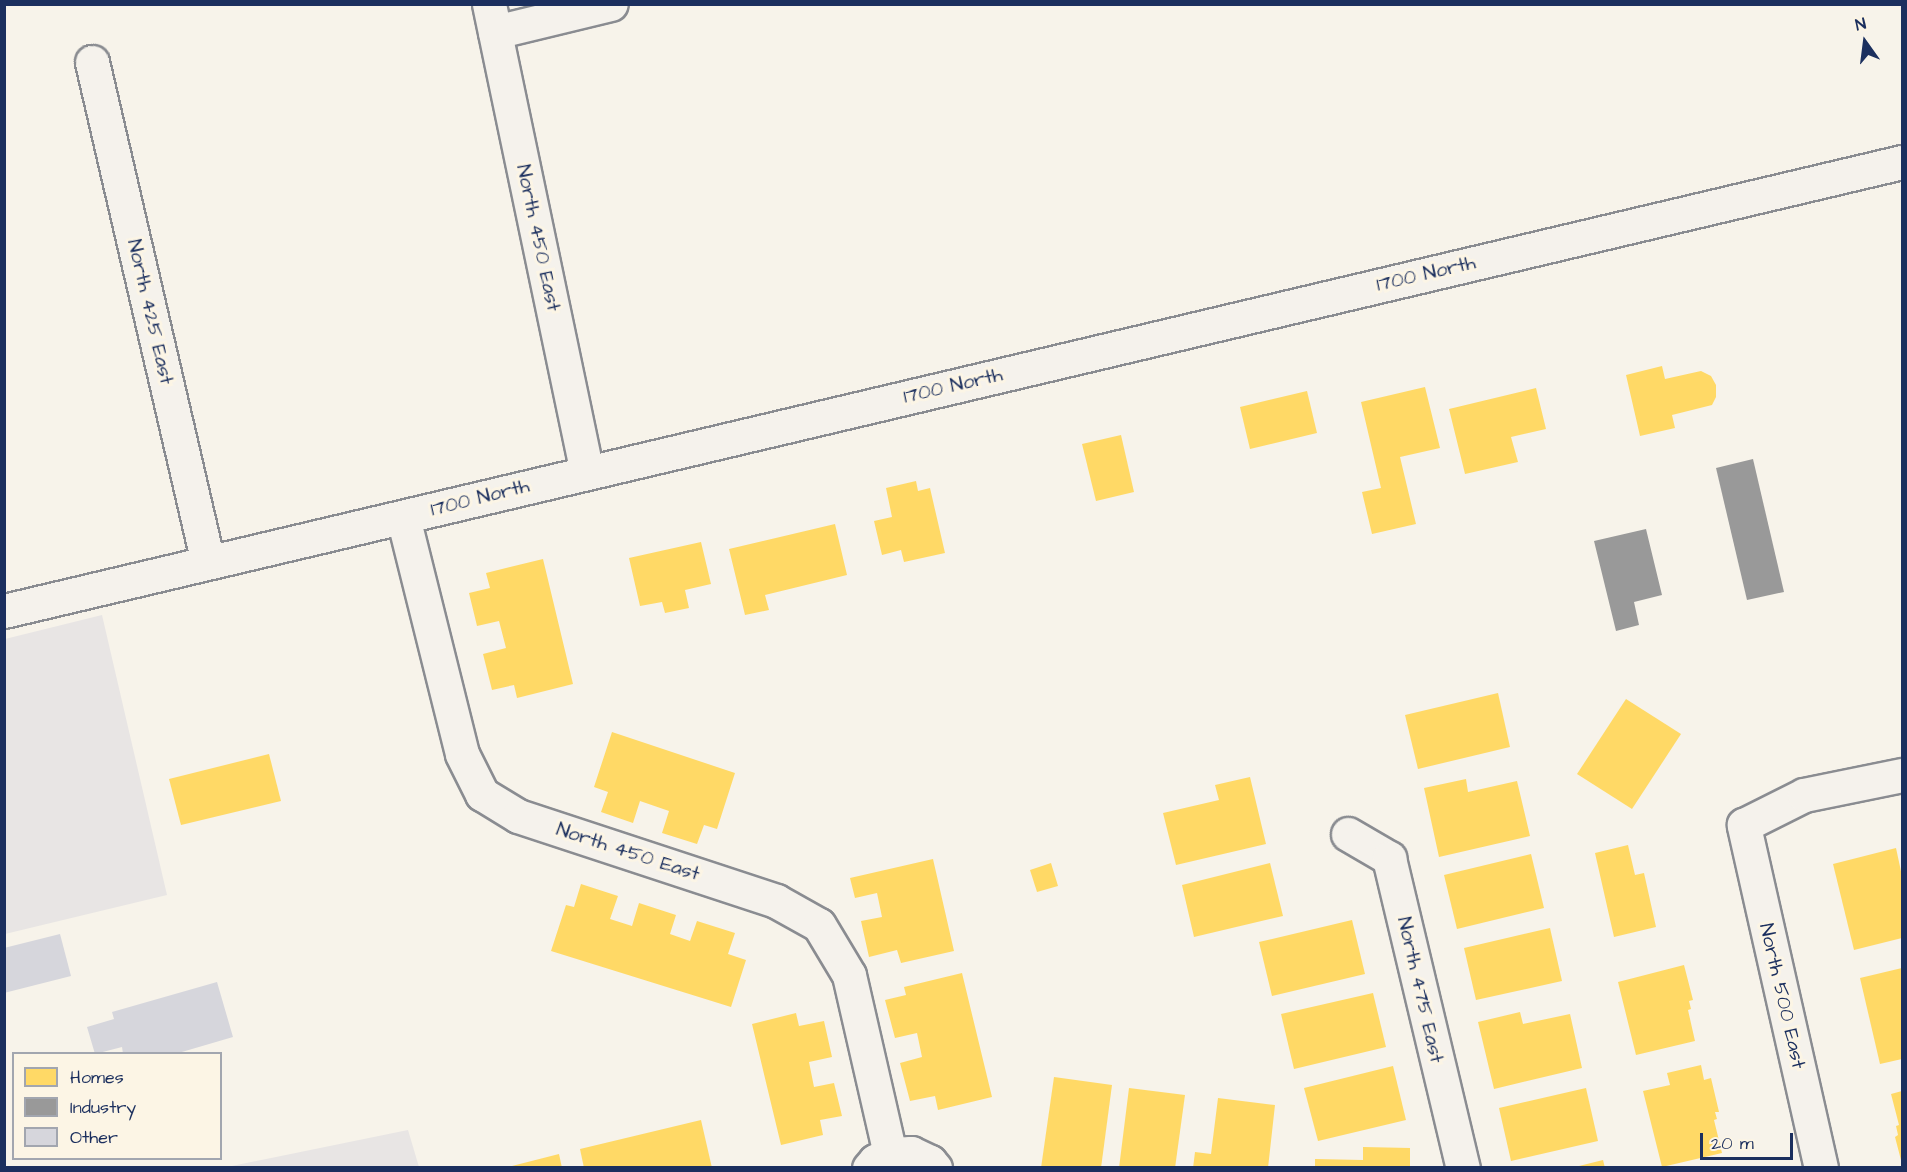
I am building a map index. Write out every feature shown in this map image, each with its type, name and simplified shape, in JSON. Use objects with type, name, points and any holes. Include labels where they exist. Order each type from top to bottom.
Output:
[{"type":"street","points":[[492,18],[611,4]]},
{"type":"street","name":"North 450 East","points":[[492,18],[587,472]]},
{"type":"street","name":"North 425 East","points":[[92,62],[208,562]]},
{"type":"street","name":"1700 North","points":[[4,611],[1902,162]]},
{"type":"street","name":"North 450 East","points":[[403,517],[462,754],[482,794],[518,816],[776,902],[819,924],[849,975],[880,1161]]},
{"type":"street","name":"North 500 East","points":[[1821,1167],[1744,825],[1804,795],[1902,775]]},
{"type":"street","name":"North 475 East","points":[[1348,834],[1389,858],[1463,1167]]},
{"type":"street","points":[[880,1161],[911,1153],[935,1167]]},
{"type":"shaded area","points":[[102,615],[167,895],[5,934],[5,639]]},
{"type":"shaded area","points":[[408,1130],[419,1167],[227,1167]]},
{"type":"building: Homes","points":[[1662,366],[1665,379],[1701,371],[1711,376],[1716,385],[1716,397],[1712,405],[1672,415],[1675,428],[1640,436],[1626,375]]},
{"type":"building: Homes","points":[[1425,387],[1440,448],[1400,457],[1416,524],[1372,534],[1362,492],[1381,488],[1361,402]]},
{"type":"building: Homes","points":[[1536,388],[1546,429],[1511,437],[1518,462],[1465,474],[1449,409]]},
{"type":"building: Homes","points":[[1307,391],[1317,433],[1250,449],[1240,407]]},
{"type":"building: Homes","points":[[1121,435],[1134,492],[1096,501],[1082,444]]},
{"type":"building: Homes","points":[[916,481],[918,491],[930,488],[945,553],[904,562],[901,550],[882,555],[874,521],[892,517],[886,488]]},
{"type":"building: Homes","points":[[835,524],[847,575],[765,595],[769,610],[745,615],[729,549]]},
{"type":"building: Homes","points":[[701,542],[711,584],[685,590],[689,608],[665,613],[662,602],[640,606],[629,558]]},
{"type":"building: Homes","points":[[543,559],[573,684],[517,698],[514,685],[492,690],[483,654],[506,648],[499,621],[477,626],[469,593],[490,588],[486,573]]},
{"type":"building: Homes","points":[[1498,693],[1510,747],[1418,769],[1405,715]]},
{"type":"building: Homes","points":[[1626,699],[1681,734],[1632,809],[1577,774]]},
{"type":"building: Homes","points":[[612,732],[735,773],[717,829],[704,825],[697,844],[662,833],[669,811],[640,801],[633,823],[601,812],[608,792],[594,787]]},
{"type":"building: Homes","points":[[269,754],[281,801],[181,825],[169,779]]},
{"type":"building: Homes","points":[[1250,777],[1266,844],[1176,865],[1163,813],[1219,800],[1215,785]]},
{"type":"building: Homes","points":[[1466,779],[1468,792],[1517,781],[1530,836],[1439,857],[1424,788]]},
{"type":"building: Homes","points":[[1628,845],[1635,875],[1644,873],[1656,927],[1614,937],[1595,853]]},
{"type":"building: Homes","points":[[1896,848],[1902,876],[1902,938],[1854,950],[1833,864]]},
{"type":"building: Homes","points":[[1531,854],[1544,908],[1457,929],[1444,875]]},
{"type":"building: Homes","points":[[933,859],[954,951],[901,963],[897,950],[869,957],[861,921],[882,917],[877,893],[855,898],[850,878]]},
{"type":"building: Homes","points":[[1051,863],[1058,886],[1037,892],[1030,870]]},
{"type":"building: Homes","points":[[1270,863],[1283,916],[1194,937],[1182,885]]},
{"type":"building: Homes","points":[[581,884],[618,896],[610,919],[632,926],[639,903],[676,915],[670,934],[690,941],[697,921],[735,933],[728,954],[746,960],[731,1007],[551,951],[566,905],[574,907]]},
{"type":"building: Homes","points":[[1352,920],[1365,974],[1272,996],[1259,942]]},
{"type":"building: Homes","points":[[1550,928],[1562,981],[1476,1000],[1464,948]]},
{"type":"building: Homes","points":[[1684,965],[1693,1000],[1689,1001],[1691,1009],[1688,1010],[1695,1041],[1636,1055],[1618,982]]},
{"type":"building: Homes","points":[[1902,968],[1902,1059],[1880,1064],[1860,978]]},
{"type":"building: Homes","points":[[962,973],[992,1097],[938,1110],[935,1096],[910,1101],[900,1063],[922,1057],[917,1033],[895,1038],[885,1000],[906,995],[904,987]]},
{"type":"building: Homes","points":[[1373,993],[1386,1047],[1294,1069],[1281,1014]]},
{"type":"building: Homes","points":[[1520,1012],[1523,1024],[1570,1014],[1582,1068],[1494,1089],[1478,1022]]},
{"type":"building: Homes","points":[[796,1013],[799,1026],[824,1021],[832,1057],[809,1062],[814,1087],[834,1083],[842,1116],[820,1120],[823,1135],[781,1145],[752,1024]]},
{"type":"building: Homes","points":[[1701,1065],[1704,1080],[1711,1078],[1719,1112],[1715,1112],[1717,1119],[1714,1120],[1722,1153],[1662,1167],[1643,1091],[1670,1085],[1667,1073]]},
{"type":"building: Homes","points":[[1393,1066],[1406,1120],[1318,1141],[1304,1088]]},
{"type":"building: Homes","points":[[1054,1077],[1112,1085],[1101,1168],[1041,1168]]},
{"type":"building: Homes","points":[[1129,1088],[1185,1095],[1175,1168],[1119,1168]]},
{"type":"building: Homes","points":[[1586,1088],[1598,1141],[1511,1161],[1499,1108]]},
{"type":"building: Homes","points":[[1902,1091],[1902,1164],[1895,1137],[1898,1135],[1896,1126],[1899,1125],[1891,1094]]},
{"type":"building: Homes","points":[[1218,1098],[1275,1105],[1268,1168],[1193,1168],[1195,1152],[1211,1154]]},
{"type":"building: Homes","points":[[701,1120],[712,1168],[584,1168],[580,1149]]},
{"type":"building: Homes","points":[[1363,1147],[1410,1148],[1410,1168],[1315,1168],[1315,1159],[1363,1160]]},
{"type":"building: Homes","points":[[559,1154],[562,1168],[508,1168],[508,1167]]},
{"type":"building: Homes","points":[[1603,1160],[1605,1168],[1575,1168],[1575,1167]]},
{"type":"building: Industry","points":[[1753,459],[1784,592],[1747,600],[1716,468]]},
{"type":"building: Industry","points":[[1646,529],[1662,595],[1634,602],[1639,625],[1616,631],[1594,541]]},
{"type":"building: Other","points":[[60,934],[71,976],[4,993],[4,948]]},
{"type":"building: Other","points":[[217,982],[233,1037],[182,1052],[123,1052],[122,1047],[94,1052],[87,1027],[114,1019],[112,1012]]}]
